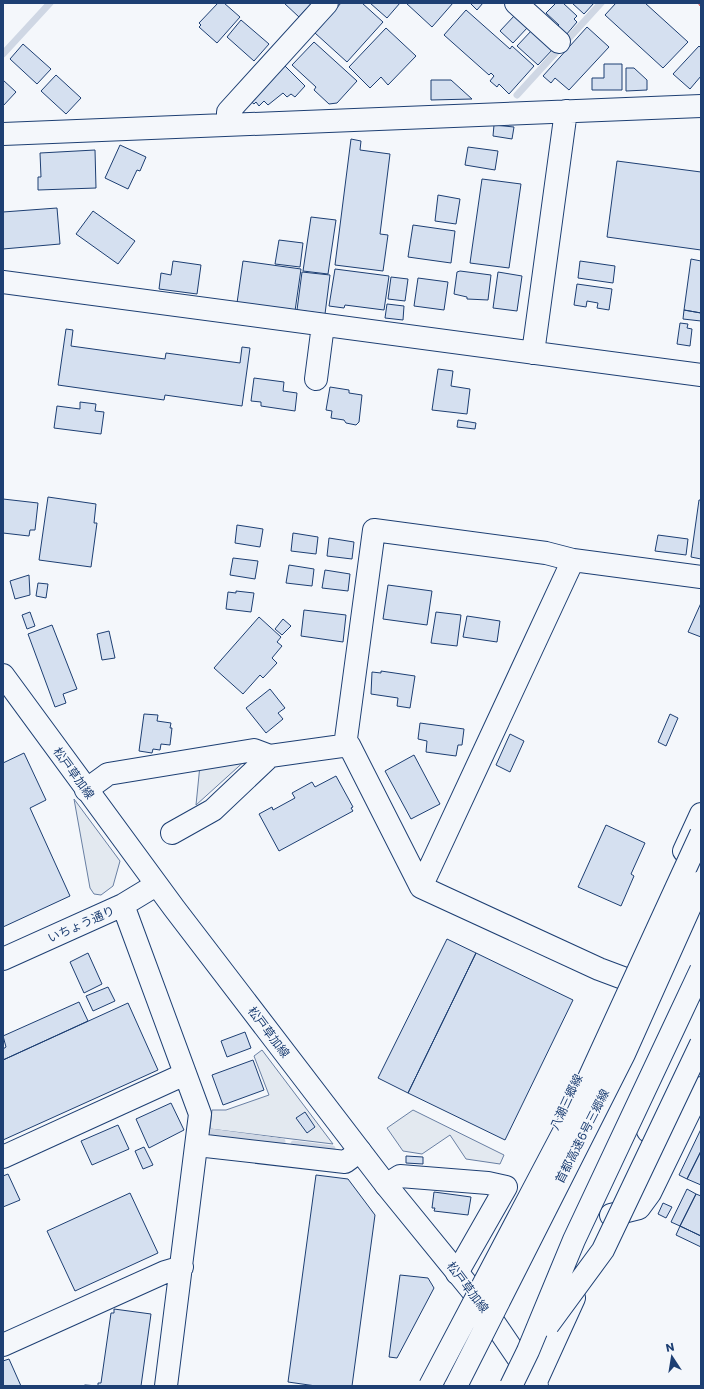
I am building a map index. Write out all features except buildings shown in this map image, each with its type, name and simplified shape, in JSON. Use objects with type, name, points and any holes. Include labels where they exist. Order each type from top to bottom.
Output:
[{"type":"main road","points":[[228,124],[228,112],[327,3]]},
{"type":"main road","points":[[516,3],[559,42]]},
{"type":"main road","points":[[3,134],[701,106]]},
{"type":"main road","points":[[533,353],[566,111]]},
{"type":"main road","points":[[3,282],[701,375]]},
{"type":"main road","points":[[316,379],[323,325]]},
{"type":"main road","points":[[345,746],[374,530],[546,553],[573,560],[701,577]]},
{"type":"main road","points":[[421,887],[573,560]]},
{"type":"main road","name":"松戸草加線","points":[[3,675],[156,884],[386,1185],[474,1293],[536,1385]]},
{"type":"main road","points":[[86,790],[108,774],[254,750],[270,756],[349,746],[421,887],[599,969],[623,978]]},
{"type":"main road","points":[[172,834],[214,810],[270,756]]},
{"type":"main road","name":"八潮三郷線","points":[[424,1386],[474,1293],[531,1179],[623,978],[701,814]]},
{"type":"main road","points":[[430,1386],[568,1124],[701,834]]},
{"type":"main road","name":"首都高速6号三郷線","points":[[456,1386],[624,1054],[701,882]]},
{"type":"main road","name":"いちょう通り","points":[[3,959],[123,905],[156,884]]},
{"type":"main road","points":[[123,905],[200,1114],[166,1386]]},
{"type":"main road","points":[[511,1386],[528,1351],[574,1240],[701,970]]},
{"type":"main road","points":[[536,1385],[701,1012]]},
{"type":"main road","points":[[528,1351],[603,1250],[701,1044]]},
{"type":"main road","points":[[3,1157],[185,1074]]},
{"type":"main road","points":[[611,1215],[639,1208],[650,1193],[701,1088]]},
{"type":"main road","points":[[197,1145],[345,1162],[360,1151]]},
{"type":"main road","points":[[386,1185],[400,1176],[488,1182],[506,1187],[457,1273]]},
{"type":"main road","points":[[3,1345],[165,1272],[182,1267]]},
{"type":"shaded area","points":[[248,758],[196,805],[200,765]]},
{"type":"shaded area","points":[[74,799],[120,861],[113,886],[101,895],[94,894],[90,888]]},
{"type":"shaded area","points":[[262,1050],[333,1144],[210,1129],[212,1110],[226,1110],[269,1095],[254,1056]]},
{"type":"shaded area","points":[[413,1110],[504,1155],[500,1164],[466,1159],[450,1135],[422,1154],[403,1151],[387,1128]]},
{"type":"waterway","points":[[3,54],[50,3]]},
{"type":"waterway","points":[[517,95],[601,3]]},
{"type":"waterway","points":[[210,1132],[282,1142]]},
{"type":"waterway","points":[[294,1144],[332,1149]]},
{"type":"power","points":[[698,3],[701,7]]}]
